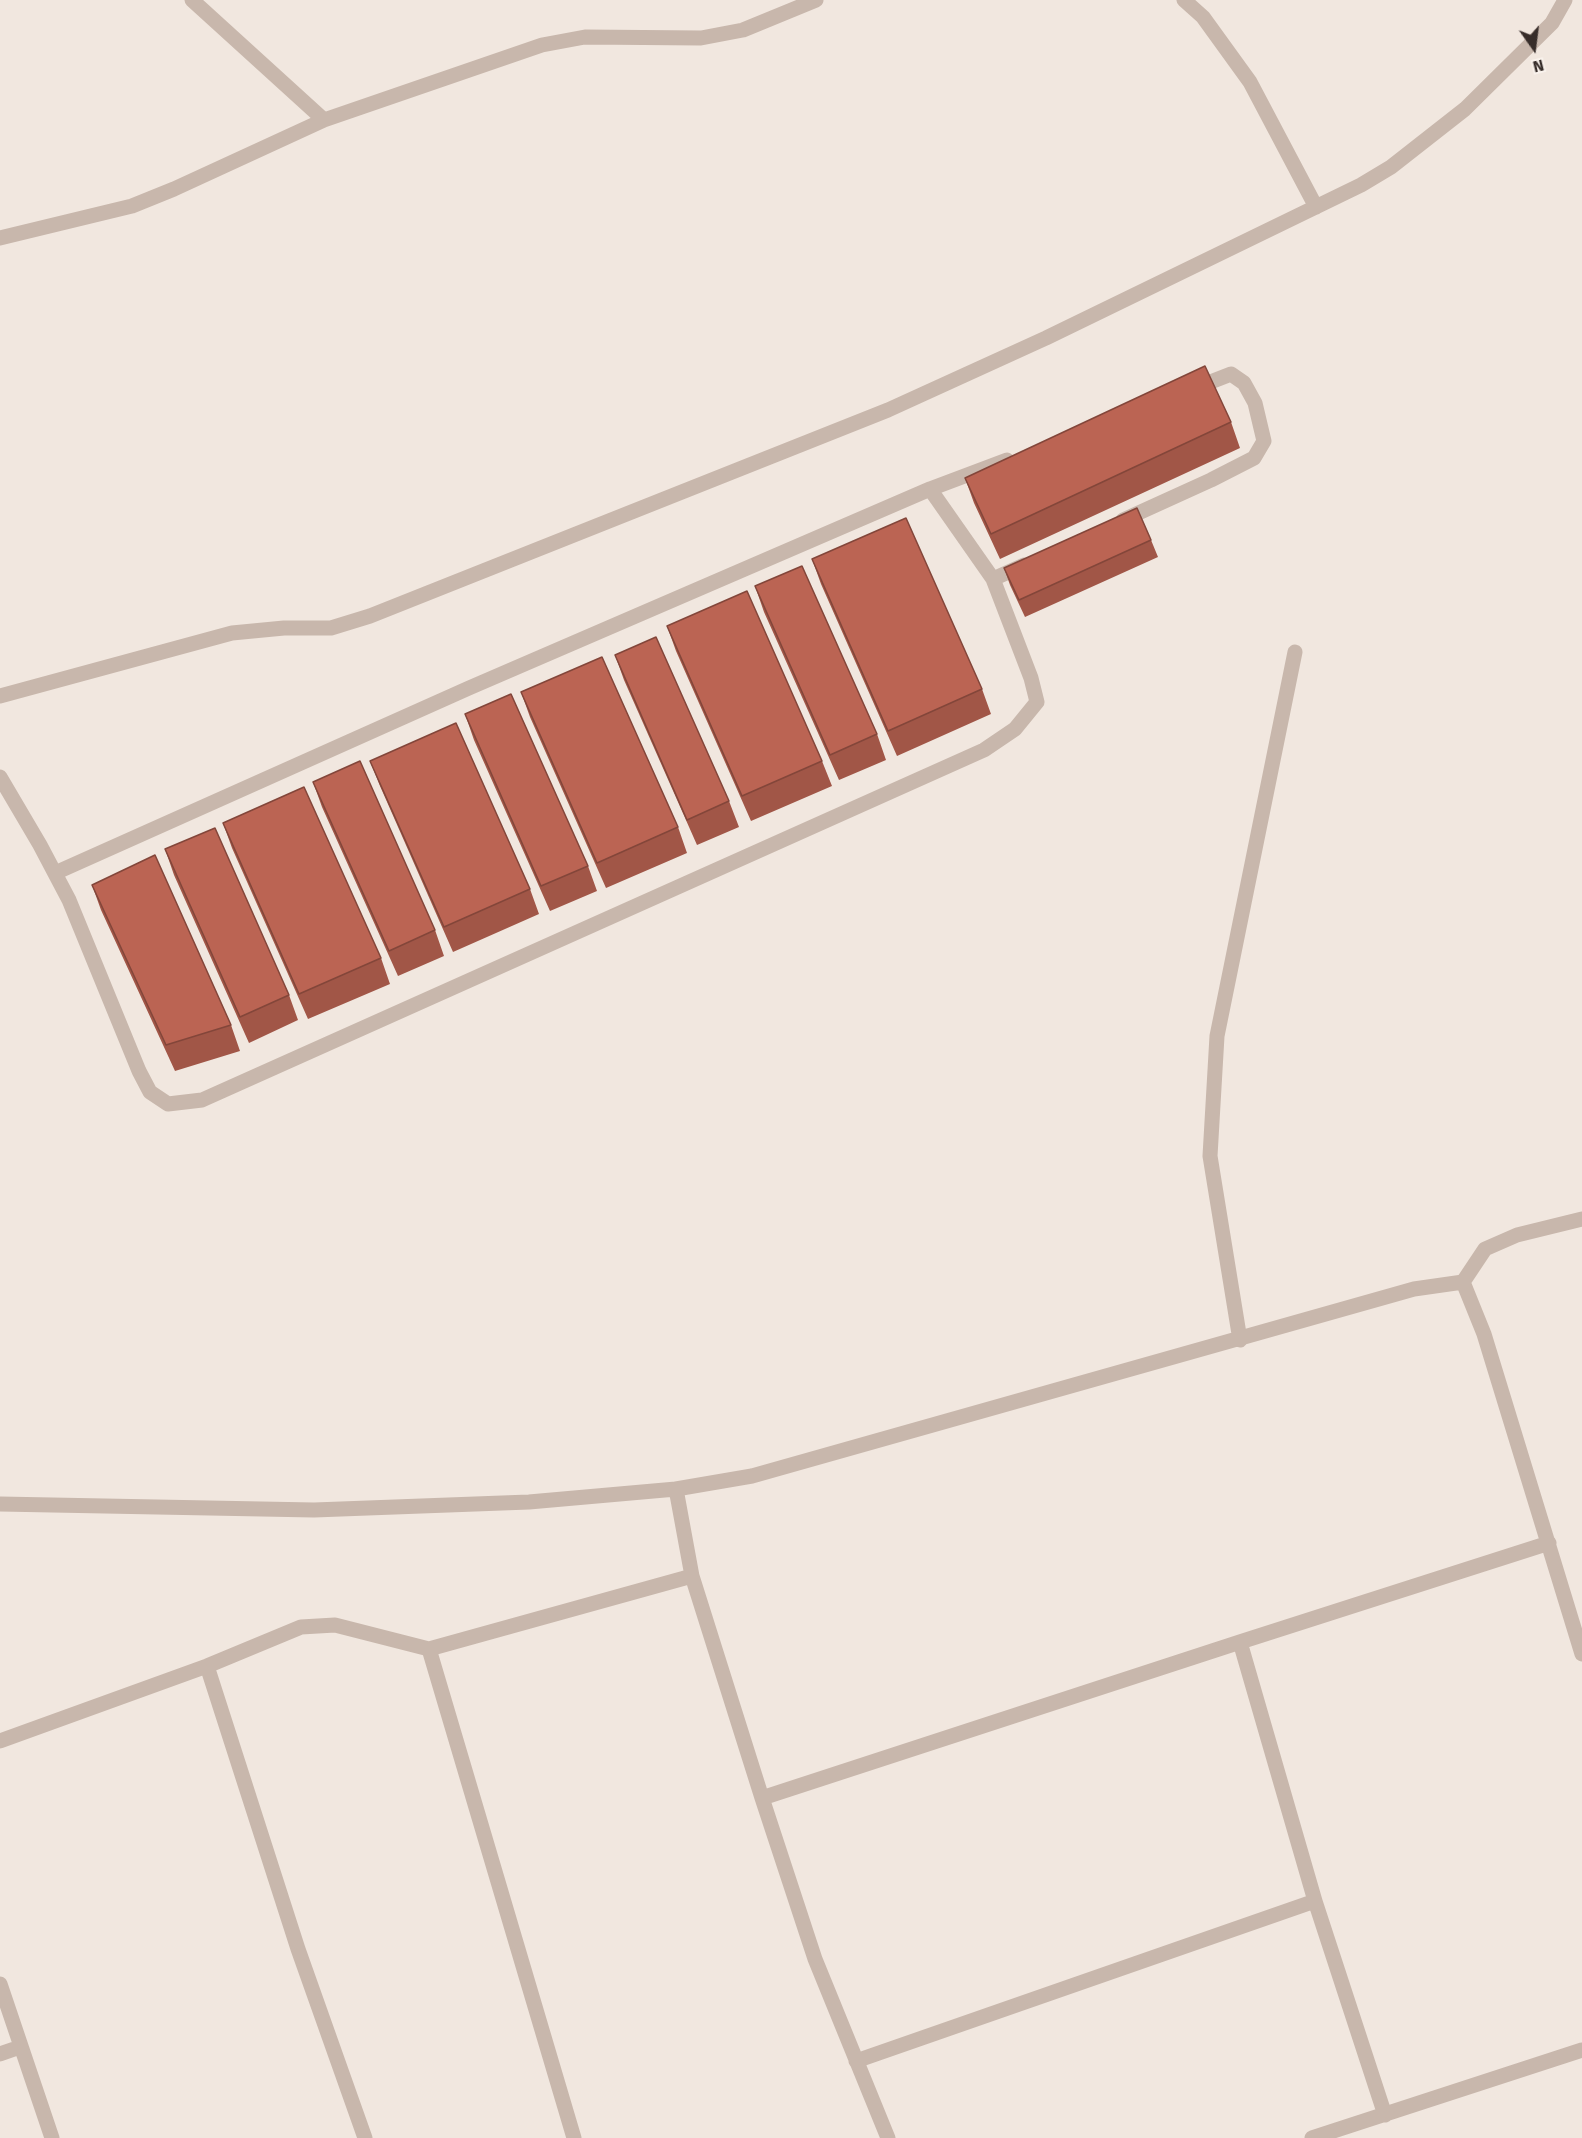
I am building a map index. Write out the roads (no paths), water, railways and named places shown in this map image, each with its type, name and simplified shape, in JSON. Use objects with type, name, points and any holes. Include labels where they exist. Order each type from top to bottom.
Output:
[{"type":"street","points":[[192,0],[324,120]]},
{"type":"street","points":[[0,238],[132,206],[324,120],[542,45],[585,37],[701,38],[743,30],[816,0]]},
{"type":"street","points":[[1184,0],[1203,17],[1250,82],[1316,207]]},
{"type":"street","points":[[0,696],[232,633],[284,628],[331,628],[370,616],[888,410],[1046,338],[1361,185],[1391,167],[1457,116],[1552,23],[1565,0]]},
{"type":"street","points":[[1113,525],[1254,458],[1264,441],[1255,403],[1244,383],[1230,374],[1177,395]]},
{"type":"street","points":[[55,873],[469,688],[930,489],[1025,454]]},
{"type":"street","points":[[0,777],[69,900],[139,1071],[150,1092],[168,1104],[202,1100],[984,750],[1015,729],[1037,702],[1031,678],[993,579],[930,489]]},
{"type":"street","points":[[993,579],[1036,559]]},
{"type":"street","points":[[1240,1340],[1210,1156],[1217,1036],[1295,652]]},
{"type":"street","points":[[0,1504],[314,1510],[529,1502],[676,1489],[752,1476],[1414,1289],[1463,1282],[1485,1249],[1517,1235],[1582,1218]]},
{"type":"street","points":[[1463,1282],[1484,1334],[1582,1654]]},
{"type":"street","points":[[676,1489],[692,1576],[762,1798],[815,1959],[888,2138]]},
{"type":"street","points":[[762,1798],[1240,1642],[1550,1544]]},
{"type":"street","points":[[0,1741],[207,1666],[302,1627],[335,1625],[429,1649],[692,1576]]},
{"type":"street","points":[[1240,1642],[1315,1901],[1385,2115]]},
{"type":"street","points":[[429,1649],[571,2137]]},
{"type":"street","points":[[207,1666],[298,1949],[365,2138]]},
{"type":"street","points":[[856,2061],[1315,1901]]},
{"type":"street","points":[[0,1984],[52,2138]]},
{"type":"street","points":[[0,2054],[21,2047]]},
{"type":"street","points":[[1312,2138],[1582,2050]]}]
